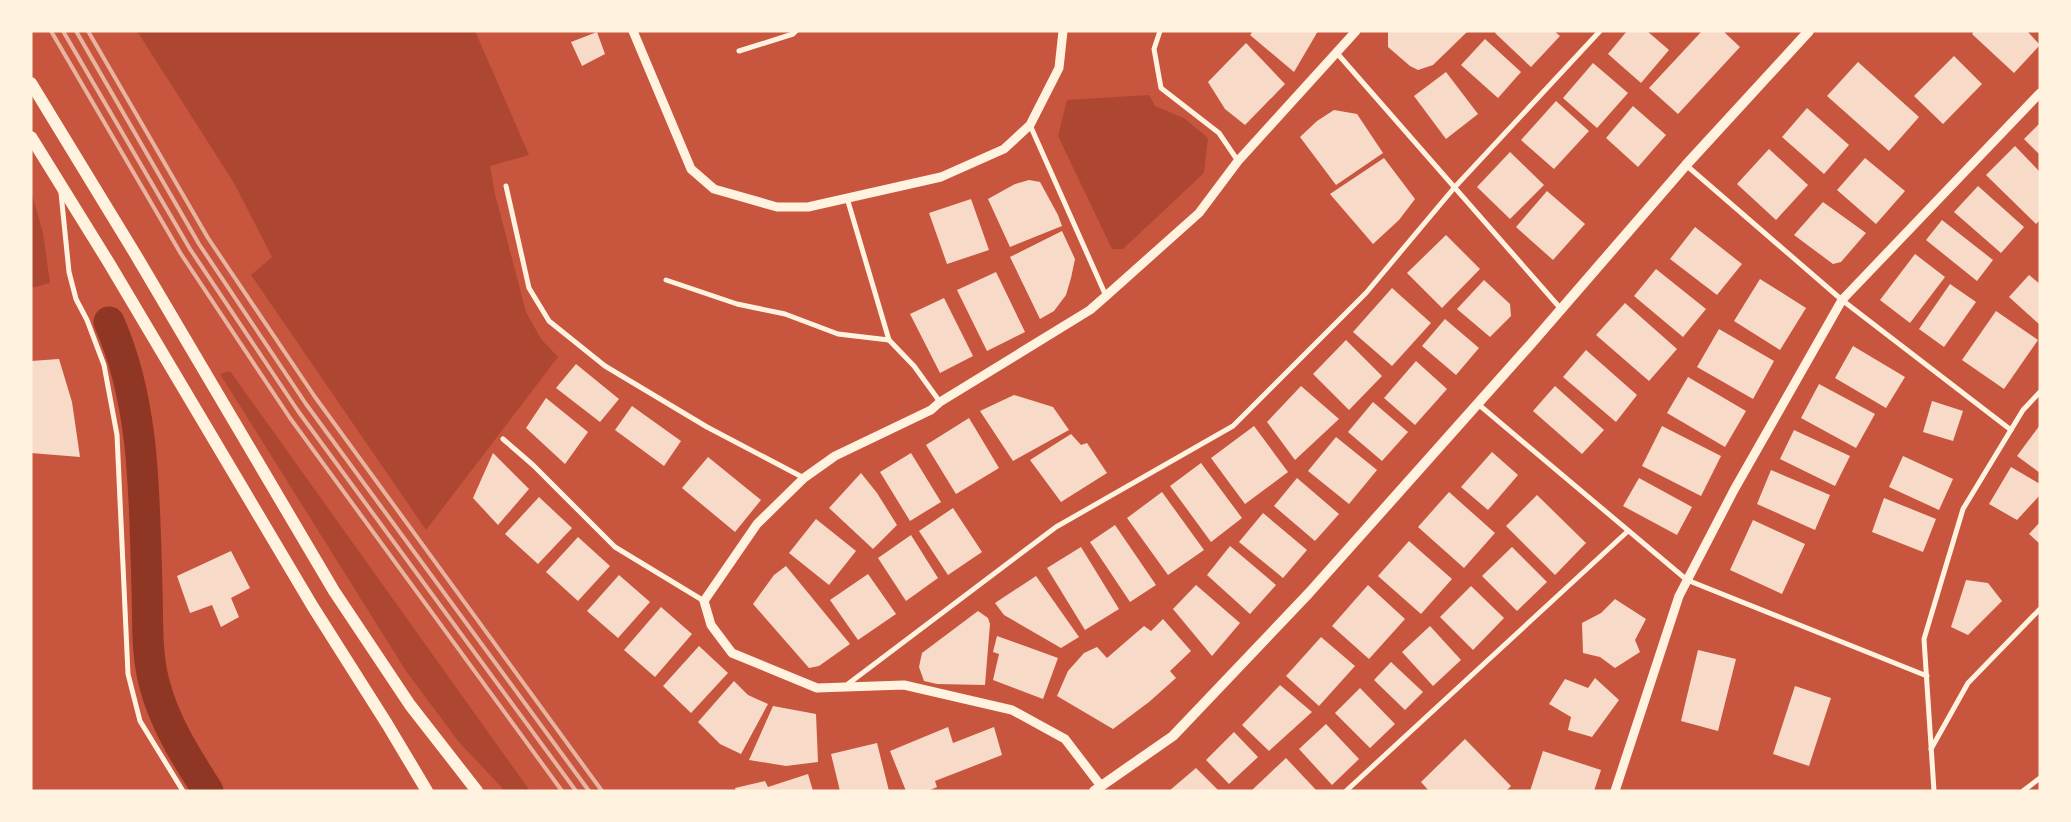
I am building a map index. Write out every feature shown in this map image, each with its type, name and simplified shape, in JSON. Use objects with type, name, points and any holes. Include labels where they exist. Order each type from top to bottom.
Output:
[{"type":"main road","points":[[1098,788],[1173,736],[1309,593],[1686,165],[1809,31]]},
{"type":"main road","points":[[31,83],[134,252],[334,591],[410,705],[477,791]]},
{"type":"main road","points":[[31,137],[109,263],[313,607],[427,791]]},
{"type":"street","points":[[633,31],[691,169],[714,189],[777,207],[808,207],[941,177],[1004,149],[1030,125],[1059,68],[1063,31]]},
{"type":"street","points":[[739,51],[793,34],[796,31]]},
{"type":"street","points":[[1160,31],[1154,50],[1161,88],[1219,133],[1238,161]]},
{"type":"street","points":[[704,601],[757,524],[804,478],[835,456],[931,410],[940,402],[1090,310],[1198,213],[1238,161],[1356,31]]},
{"type":"street","points":[[844,687],[1056,527],[1233,426],[1366,293],[1454,188],[1600,31]]},
{"type":"street","points":[[1336,52],[1561,309]]},
{"type":"street","points":[[1615,791],[1679,596],[1734,490],[1842,300],[2040,93]]},
{"type":"street","points":[[1030,125],[1106,296]]},
{"type":"street","points":[[1686,165],[1842,300],[2010,430]]},
{"type":"street","points":[[60,185],[68,272],[76,299],[88,320],[104,365],[117,435],[128,674],[140,722],[183,791]]},
{"type":"street","points":[[506,186],[529,288],[549,321],[606,366],[707,427],[804,478]]},
{"type":"street","points":[[847,198],[889,340],[914,366],[940,402]]},
{"type":"street","points":[[666,280],[737,304],[785,314],[838,334],[889,340]]},
{"type":"street","points":[[1934,791],[1924,639],[1963,509],[2023,410],[2040,392]]},
{"type":"street","points":[[1477,404],[1687,580],[1927,676]]},
{"type":"street","points":[[503,439],[533,465],[615,547],[704,601],[711,625],[732,654],[817,688],[904,685],[1012,710],[1065,739],[1098,788]]},
{"type":"street","points":[[1346,791],[1628,531]]},
{"type":"street","points":[[1931,750],[1968,682],[2040,609]]},
{"type":"street","points":[[2023,791],[2040,778]]},
{"type":"shaded area","points":[[137,31],[475,31],[529,155],[490,166],[495,194],[526,312],[541,339],[558,357],[426,530],[251,275],[272,257],[234,183]]},
{"type":"shaded area","points":[[1149,95],[1155,106],[1184,118],[1208,138],[1204,173],[1123,249],[1112,249],[1058,136],[1067,100]]},
{"type":"shaded area","points":[[31,191],[43,233],[50,283],[31,288]]},
{"type":"shaded area","points":[[230,371],[530,791],[505,791],[458,741],[406,671],[220,374]]},
{"type":"building","points":[[1253,31],[1318,31],[1294,72],[1250,35]]},
{"type":"building","points":[[1388,31],[1468,31],[1433,65],[1418,70],[1410,66],[1388,47]]},
{"type":"building","points":[[1497,31],[1554,31],[1560,36],[1531,67],[1495,33]]},
{"type":"building","points":[[1627,31],[1647,31],[1669,50],[1641,83],[1608,54]]},
{"type":"building","points":[[1702,31],[1723,31],[1740,47],[1678,114],[1649,88]]},
{"type":"building","points":[[1974,31],[2027,31],[2040,45],[2014,73],[1972,34]]},
{"type":"building","points":[[597,32],[605,54],[582,66],[571,42]]},
{"type":"building","points":[[1485,39],[1521,72],[1498,98],[1461,65]]},
{"type":"building","points":[[1246,43],[1285,84],[1245,125],[1225,109],[1208,82]]},
{"type":"building","points":[[1954,56],[1982,84],[1943,124],[1914,96]]},
{"type":"building","points":[[1858,62],[1919,117],[1889,151],[1827,96]]},
{"type":"building","points":[[1593,63],[1628,93],[1597,128],[1563,98]]},
{"type":"building","points":[[1446,72],[1478,114],[1446,139],[1414,96]]},
{"type":"building","points":[[1556,101],[1589,131],[1554,169],[1521,140]]},
{"type":"building","points":[[1633,106],[1666,135],[1638,167],[1606,138]]},
{"type":"building","points":[[1807,108],[1849,145],[1824,174],[1782,137]]},
{"type":"building","points":[[1334,110],[1357,114],[1383,153],[1336,185],[1300,137],[1317,121]]},
{"type":"building","points":[[2040,123],[2040,155],[2024,139]]},
{"type":"building","points":[[2015,146],[2040,172],[2040,220],[2036,224],[1986,175]]},
{"type":"building","points":[[1769,149],[1808,185],[1776,220],[1737,184]]},
{"type":"building","points":[[1510,152],[1544,185],[1510,219],[1477,187]]},
{"type":"building","points":[[1384,158],[1415,199],[1399,220],[1373,244],[1330,194]]},
{"type":"building","points":[[1865,158],[1905,191],[1876,224],[1837,190]]},
{"type":"building","points":[[1029,180],[1040,182],[1062,226],[1010,247],[988,199],[1015,184]]},
{"type":"building","points":[[1978,186],[2024,227],[2001,253],[1954,212]]},
{"type":"building","points":[[1547,191],[1585,224],[1553,260],[1516,227]]},
{"type":"building","points":[[971,199],[989,250],[947,264],[929,213]]},
{"type":"building","points":[[1823,202],[1866,233],[1841,262],[1833,264],[1794,235]]},
{"type":"building","points":[[1942,220],[1993,260],[1977,281],[1926,240]]},
{"type":"building","points":[[1695,227],[1742,264],[1717,295],[1670,259]]},
{"type":"building","points":[[1062,231],[1075,259],[1071,278],[1066,295],[1054,311],[1040,319],[1010,257]]},
{"type":"building","points":[[1446,235],[1480,269],[1442,308],[1407,273]]},
{"type":"building","points":[[1915,254],[1945,277],[1910,323],[1880,300]]},
{"type":"building","points":[[1656,269],[1706,309],[1683,337],[1634,296]]},
{"type":"building","points":[[996,272],[1025,332],[987,351],[957,290]]},
{"type":"building","points":[[2029,275],[2040,284],[2040,325],[2009,297]]},
{"type":"building","points":[[1760,279],[1806,308],[1780,350],[1734,321]]},
{"type":"building","points":[[1484,280],[1510,304],[1511,316],[1490,337],[1457,309]]},
{"type":"building","points":[[1950,284],[1976,302],[1944,347],[1919,329]]},
{"type":"building","points":[[1392,288],[1431,323],[1392,366],[1353,332]]},
{"type":"building","points":[[944,298],[973,356],[940,373],[910,314]]},
{"type":"building","points":[[1625,303],[1677,349],[1649,381],[1596,335]]},
{"type":"building","points":[[1996,311],[2038,340],[2004,389],[1962,360]]},
{"type":"building","points":[[1445,319],[1479,348],[1456,375],[1422,346]]},
{"type":"building","points":[[1719,329],[1774,361],[1753,399],[1697,367]]},
{"type":"building","points":[[1346,340],[1382,376],[1349,410],[1313,374]]},
{"type":"building","points":[[1853,346],[1905,377],[1886,408],[1835,378]]},
{"type":"building","points":[[1586,350],[1637,395],[1616,422],[1563,377]]},
{"type":"building","points":[[59,359],[72,402],[80,457],[31,453],[31,361]]},
{"type":"building","points":[[1416,361],[1447,389],[1415,425],[1384,398]]},
{"type":"building","points":[[576,364],[619,399],[600,422],[556,388]]},
{"type":"building","points":[[1688,377],[1746,411],[1725,447],[1667,413]]},
{"type":"building","points":[[1819,384],[1875,414],[1856,448],[1801,418]]},
{"type":"building","points":[[1301,386],[1339,419],[1295,460],[1267,422]]},
{"type":"building","points":[[1555,386],[1604,430],[1582,454],[1533,411]]},
{"type":"building","points":[[1014,395],[1053,407],[1069,430],[1013,461],[980,411]]},
{"type":"building","points":[[546,398],[588,432],[565,464],[526,428]]},
{"type":"building","points":[[1932,401],[1963,411],[1953,441],[1923,432]]},
{"type":"building","points":[[1373,402],[1408,432],[1382,461],[1348,432]]},
{"type":"building","points":[[632,406],[681,441],[664,466],[615,430]]},
{"type":"building","points":[[969,418],[999,468],[956,494],[926,445]]},
{"type":"building","points":[[2040,425],[2040,473],[2017,456]]},
{"type":"building","points":[[1254,426],[1288,472],[1245,504],[1211,458]]},
{"type":"building","points":[[1662,426],[1721,456],[1701,496],[1642,466]]},
{"type":"building","points":[[1794,430],[1850,456],[1835,486],[1780,459]]},
{"type":"building","points":[[1071,434],[1081,445],[1087,443],[1107,473],[1061,502],[1030,460]]},
{"type":"building","points":[[1336,437],[1377,470],[1349,504],[1308,471]]},
{"type":"building","points":[[1492,452],[1518,475],[1488,510],[1461,487]]},
{"type":"building","points":[[493,453],[529,489],[498,525],[473,498]]},
{"type":"building","points":[[911,453],[941,502],[910,521],[880,472]]},
{"type":"building","points":[[1903,456],[1953,479],[1939,510],[1889,487]]},
{"type":"building","points":[[708,457],[761,500],[735,532],[682,488]]},
{"type":"building","points":[[1201,463],[1242,518],[1211,542],[1170,486]]},
{"type":"building","points":[[2011,467],[2040,484],[2040,495],[2017,520],[1989,504]]},
{"type":"building","points":[[1771,470],[1830,495],[1815,530],[1757,504]]},
{"type":"building","points":[[861,473],[877,493],[897,525],[873,549],[829,508]]},
{"type":"building","points":[[1297,478],[1339,514],[1315,541],[1274,506]]},
{"type":"building","points":[[1639,478],[1692,507],[1677,535],[1623,506]]},
{"type":"building","points":[[1162,492],[1204,550],[1168,575],[1127,518]]},
{"type":"building","points":[[1449,492],[1495,533],[1464,568],[1418,527]]},
{"type":"building","points":[[1537,495],[1586,543],[1555,575],[1506,526]]},
{"type":"building","points":[[539,497],[572,528],[538,564],[505,534]]},
{"type":"building","points":[[1884,498],[1936,519],[1923,552],[1872,532]]},
{"type":"building","points":[[953,508],[982,552],[948,575],[919,531]]},
{"type":"building","points":[[1263,513],[1307,550],[1283,578],[1239,542]]},
{"type":"building","points":[[816,519],[856,551],[829,585],[789,553]]},
{"type":"building","points":[[1753,520],[1805,544],[1782,594],[1730,570]]},
{"type":"building","points":[[2040,522],[2040,544],[2029,534]]},
{"type":"building","points":[[1115,525],[1156,585],[1130,602],[1090,542]]},
{"type":"building","points":[[911,535],[938,578],[906,601],[878,558]]},
{"type":"building","points":[[578,537],[610,566],[578,601],[546,572]]},
{"type":"building","points":[[1409,541],[1452,579],[1421,614],[1378,576]]},
{"type":"building","points":[[1230,546],[1276,585],[1250,614],[1207,575]]},
{"type":"building","points":[[1081,547],[1119,609],[1085,630],[1047,568]]},
{"type":"building","points":[[1512,547],[1547,582],[1517,611],[1482,576]]},
{"type":"building","points":[[231,551],[250,588],[231,598],[239,617],[221,627],[212,605],[190,613],[177,576]]},
{"type":"building","points":[[786,566],[850,644],[819,666],[809,668],[753,604],[774,575]]},
{"type":"building","points":[[868,574],[896,614],[858,640],[830,600]]},
{"type":"building","points":[[619,575],[650,602],[618,638],[587,611]]},
{"type":"building","points":[[1036,576],[1079,637],[1061,648],[1004,615],[995,603]]},
{"type":"building","points":[[1966,580],[1988,583],[2002,601],[1968,635],[1951,627]]},
{"type":"building","points":[[1196,585],[1240,623],[1212,656],[1173,609]]},
{"type":"building","points":[[1368,585],[1405,619],[1369,659],[1332,626]]},
{"type":"building","points":[[1471,586],[1504,618],[1473,650],[1440,617]]},
{"type":"building","points":[[1615,599],[1646,619],[1635,640],[1640,652],[1615,668],[1600,657],[1583,653],[1582,623],[1601,613]]},
{"type":"building","points":[[661,607],[692,634],[655,677],[624,650]]},
{"type":"building","points":[[978,611],[988,618],[990,624],[985,685],[937,684],[924,681],[919,667],[922,653]]},
{"type":"building","points":[[1163,619],[1191,651],[1170,671],[1176,678],[1149,702],[1113,729],[1057,696],[1068,671],[1084,653],[1097,647],[1107,658],[1144,626],[1151,631]]},
{"type":"building","points":[[1430,626],[1461,660],[1433,686],[1402,652]]},
{"type":"building","points":[[997,636],[1058,658],[1043,699],[993,680],[999,654],[993,652]]},
{"type":"building","points":[[1321,637],[1355,666],[1319,706],[1286,676]]},
{"type":"building","points":[[699,646],[728,673],[691,713],[663,686]]},
{"type":"building","points":[[1698,650],[1736,659],[1718,731],[1681,721]]},
{"type":"building","points":[[1391,662],[1423,692],[1405,710],[1374,680]]},
{"type":"building","points":[[1595,678],[1619,700],[1592,737],[1568,730],[1571,717],[1549,704],[1565,679],[1588,688]]},
{"type":"building","points":[[734,681],[748,695],[768,704],[741,754],[720,744],[698,722]]},
{"type":"building","points":[[1280,685],[1312,712],[1269,751],[1242,725]]},
{"type":"building","points":[[1795,686],[1831,698],[1809,766],[1773,754]]},
{"type":"building","points":[[1360,688],[1395,724],[1370,748],[1335,713]]},
{"type":"building","points":[[773,706],[816,714],[818,762],[786,766],[749,760]]},
{"type":"building","points":[[1326,724],[1359,759],[1332,785],[1299,749]]},
{"type":"building","points":[[948,727],[953,743],[994,727],[1002,755],[935,781],[937,787],[928,791],[906,791],[890,751]]},
{"type":"building","points":[[1234,732],[1258,757],[1229,784],[1206,760]]},
{"type":"building","points":[[1465,739],[1511,786],[1506,791],[1429,791],[1421,782]]},
{"type":"building","points":[[877,743],[889,791],[840,791],[831,754]]},
{"type":"building","points":[[1543,751],[1601,770],[1594,791],[1530,791]]},
{"type":"building","points":[[1286,758],[1317,791],[1251,791]]},
{"type":"building","points":[[1196,768],[1219,791],[1169,791]]},
{"type":"building","points":[[808,774],[813,791],[736,791],[735,788],[765,781],[768,787]]},
{"type":"waterway","points":[[109,322],[130,386],[141,453],[148,637],[152,674],[159,700],[171,727],[208,791]]},
{"type":"railway","points":[[51,31],[181,254],[290,418],[562,791]]},
{"type":"railway","points":[[63,31],[190,249],[298,411],[576,791]]},
{"type":"railway","points":[[76,31],[199,244],[306,404],[589,791]]},
{"type":"railway","points":[[88,31],[208,238],[315,397],[602,791]]}]
